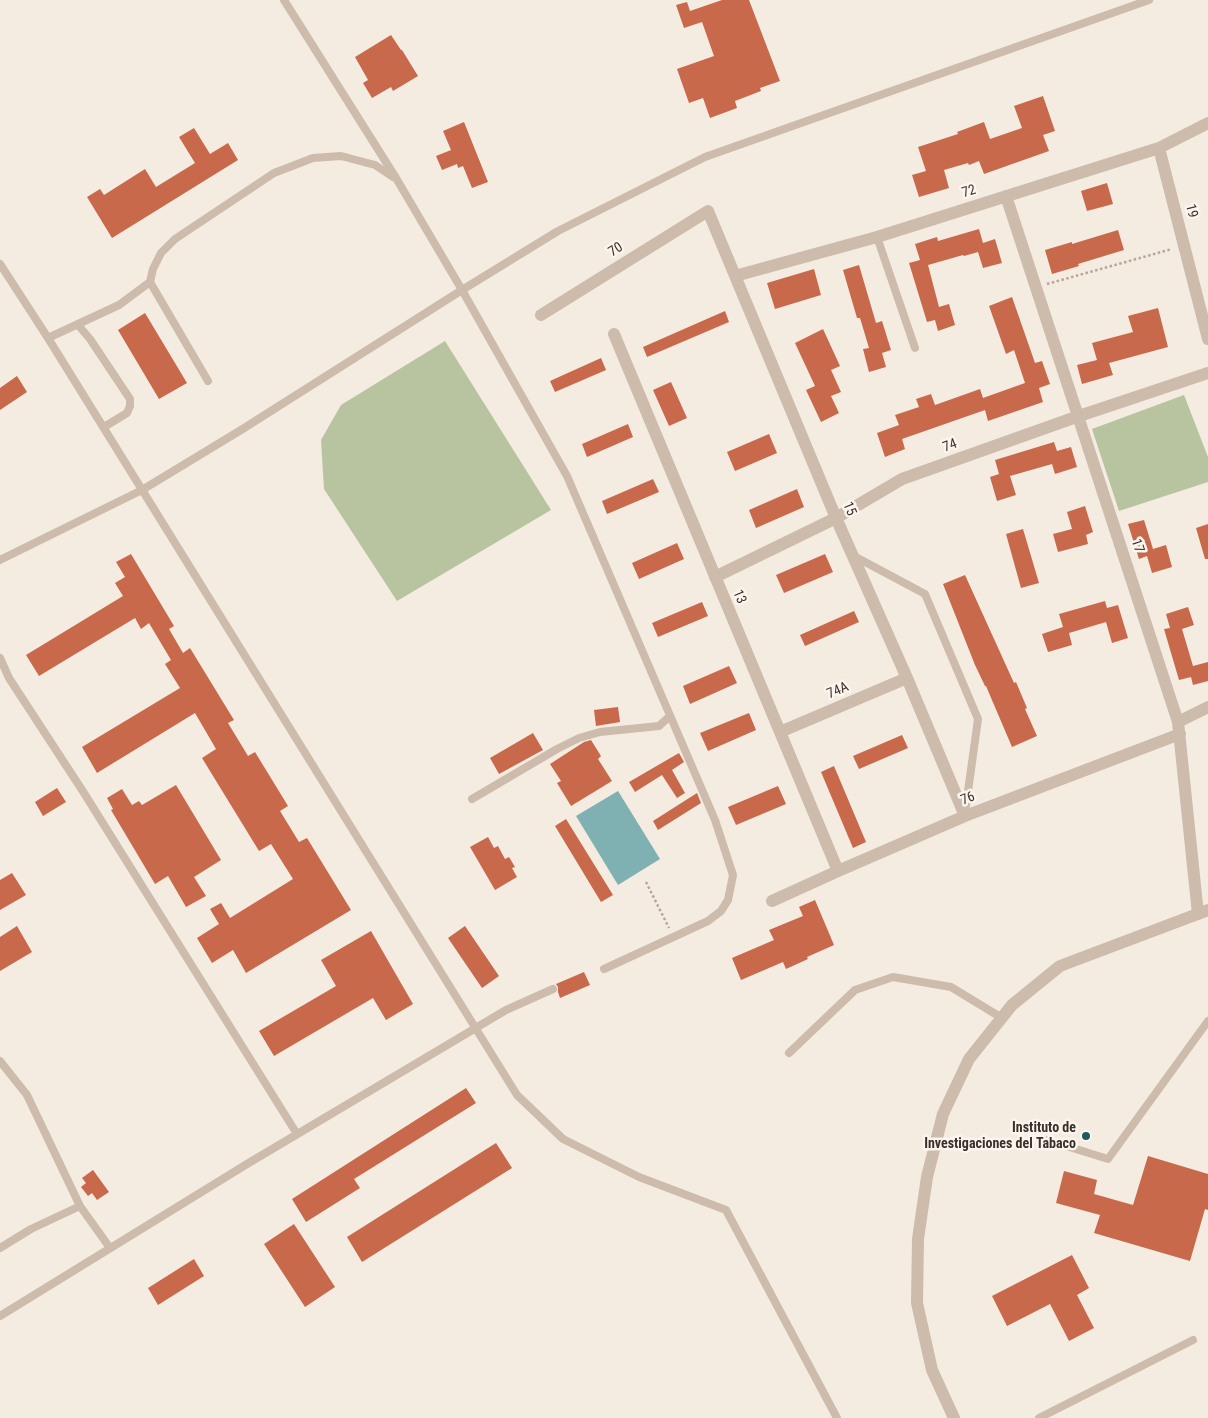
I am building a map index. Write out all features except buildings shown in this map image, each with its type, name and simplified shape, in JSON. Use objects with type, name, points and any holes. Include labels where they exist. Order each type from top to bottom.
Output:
[{"type":"street","name":"72","points":[[735,276],[877,237],[1159,148],[1208,124]]},
{"type":"street","name":"19","points":[[1159,148],[1208,340]]},
{"type":"street","name":"17","points":[[1006,196],[1179,728],[1203,912]]},
{"type":"street","name":"15","points":[[708,211],[836,518],[907,678],[965,816]]},
{"type":"street","name":"70","points":[[541,315],[708,211]]},
{"type":"street","name":"13","points":[[614,334],[838,871]]},
{"type":"street","name":"74","points":[[715,577],[836,518],[902,479],[1079,416],[1208,373]]},
{"type":"street","name":"74A","points":[[780,732],[907,678]]},
{"type":"street","name":"76","points":[[772,901],[965,816],[1179,728],[1208,707]]},
{"type":"street","points":[[954,1418],[932,1370],[917,1303],[918,1239],[927,1177],[943,1114],[969,1059],[1012,1005],[1060,966],[1203,912]]},
{"type":"lane","points":[[284,0],[396,178],[462,290],[567,476],[715,820],[733,876],[728,900],[721,911],[708,921],[604,969]]},
{"type":"lane","points":[[0,560],[142,490],[558,231],[705,157],[1149,0]]},
{"type":"lane","points":[[48,338],[119,304],[150,282],[161,253],[175,239],[274,174],[313,158],[341,156],[375,165],[396,178]]},
{"type":"lane","points":[[877,237],[915,348]]},
{"type":"lane","points":[[0,264],[104,427],[518,1095],[563,1139],[639,1177],[726,1210],[837,1418]]},
{"type":"lane","points":[[150,282],[208,381]]},
{"type":"lane","points":[[78,325],[90,339],[130,399],[127,413],[104,427]]},
{"type":"lane","points":[[852,554],[925,594],[929,603],[978,719],[965,816]]},
{"type":"lane","points":[[0,658],[9,678],[84,793],[297,1134]]},
{"type":"lane","points":[[472,799],[579,738],[600,732],[659,726],[670,716]]},
{"type":"lane","points":[[789,1053],[855,990],[893,977],[951,987],[1002,1018]]},
{"type":"lane","points":[[0,1316],[297,1134],[506,1010],[553,989]]},
{"type":"lane","points":[[1047,1140],[1108,1159],[1208,1021]]},
{"type":"lane","points":[[0,1061],[27,1095],[80,1206],[110,1248]]},
{"type":"lane","points":[[0,1248],[31,1229],[80,1206]]},
{"type":"lane","points":[[1039,1418],[1193,1340]]},
{"type":"path","points":[[1036,287],[1184,246]]},
{"type":"path","points":[[646,882],[673,936]]},
{"type":"green space","points":[[445,341],[551,510],[397,601],[324,489],[321,440],[341,405]]},
{"type":"green space","points":[[1184,395],[1208,457],[1208,482],[1119,511],[1092,429]]},
{"type":"water","points":[[618,791],[660,859],[618,885],[576,816]]},
{"type":"place","name":"Instituto de Investigaciones del Tabaco","points":[[1086,1136]]}]
